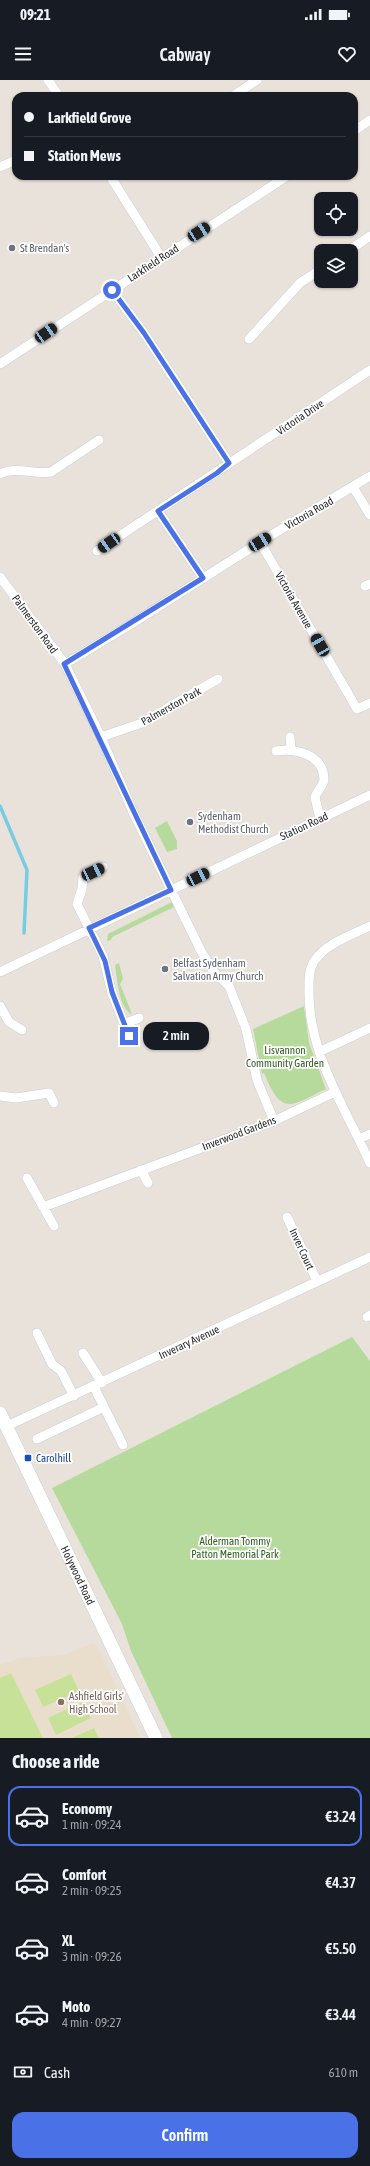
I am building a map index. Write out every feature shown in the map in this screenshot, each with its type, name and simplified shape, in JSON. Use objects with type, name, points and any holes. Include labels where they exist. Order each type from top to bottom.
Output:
[{"type":"main road","name":"Holywood Road","points":[[0,1413],[156,1738]]},
{"type":"street","points":[[48,80],[56,92]]},
{"type":"street","points":[[239,92],[257,80]]},
{"type":"street","points":[[358,128],[370,120]]},
{"type":"street","points":[[0,167],[12,162]]},
{"type":"street","points":[[113,180],[161,257]]},
{"type":"street","name":"Larkfield Road","points":[[0,364],[161,257],[281,180]]},
{"type":"street","points":[[358,244],[370,236]]},
{"type":"street","points":[[249,339],[300,283],[314,274]]},
{"type":"street","points":[[112,290],[144,333],[229,463]]},
{"type":"street","name":"Victoria Drive","points":[[97,551],[217,473],[229,463],[370,370]]},
{"type":"street","points":[[0,474],[11,471],[43,474],[51,472],[100,440]]},
{"type":"street","name":"Victoria Road","points":[[64,664],[260,542],[370,476]]},
{"type":"street","points":[[353,487],[370,515]]},
{"type":"street","points":[[158,511],[203,578]]},
{"type":"street","name":"Victoria Avenue","points":[[260,542],[357,709],[370,703]]},
{"type":"street","name":"Palmerston Road","points":[[0,577],[64,664],[101,738],[133,812],[212,971],[229,986],[246,1029],[257,1080],[274,1120]]},
{"type":"street","name":"Palmerston Park","points":[[101,738],[142,723],[218,679]]},
{"type":"street","points":[[290,737],[291,749]]},
{"type":"street","points":[[276,751],[291,749],[313,757],[320,768],[324,779],[315,797],[315,803],[320,818]]},
{"type":"street","name":"Station Road","points":[[0,972],[89,928],[370,795]]},
{"type":"street","points":[[103,867],[83,877],[82,889],[77,904],[105,961],[112,992],[129,1036]]},
{"type":"street","points":[[370,926],[330,945],[314,962],[309,972],[309,998],[319,1052],[335,1092],[370,1163]]},
{"type":"street","points":[[0,1006],[9,1022],[22,1030]]},
{"type":"street","points":[[124,1024],[139,1018]]},
{"type":"street","points":[[319,1052],[370,1028]]},
{"type":"street","name":"Inverwood Gardens","points":[[43,1207],[274,1120],[335,1092]]},
{"type":"street","points":[[0,1096],[16,1098],[49,1093],[54,1104]]},
{"type":"street","points":[[359,1139],[370,1134]]},
{"type":"street","points":[[141,1170],[148,1183]]},
{"type":"street","points":[[27,1178],[54,1226]]},
{"type":"street","name":"Inver Court","points":[[287,1217],[317,1281]]},
{"type":"street","name":"Inverary Avenue","points":[[7,1426],[369,1258]]},
{"type":"street","points":[[37,1333],[52,1364],[61,1371],[74,1396]]},
{"type":"street","points":[[83,1353],[91,1364],[104,1407],[123,1445]]},
{"type":"street","points":[[37,1439],[104,1407]]},
{"type":"shaded area","name":"Ashfield Girls' High School","points":[[94,1643],[101,1653],[140,1738],[0,1738],[0,1665],[20,1658],[63,1655]]},
{"type":"green space","points":[[167,821],[177,841],[177,849],[167,852],[155,828]]},
{"type":"green space","points":[[172,902],[174,907],[112,937],[111,940],[107,941],[108,934]]},
{"type":"green space","points":[[119,963],[123,979],[120,984],[132,1014],[124,1006],[121,1000],[115,965]]},
{"type":"green space","name":"Lisvannon Community Garden","points":[[304,1006],[309,1043],[326,1089],[303,1100],[288,1104],[282,1102],[276,1096],[264,1073],[262,1074],[253,1029]]},
{"type":"green space","name":"Alderman Tommy Patton Memorial Park","points":[[352,1337],[370,1361],[370,1738],[172,1738],[131,1651],[122,1624],[52,1488]]},
{"type":"green space","points":[[11,1673],[43,1738],[0,1738],[0,1678]]},
{"type":"green space","points":[[71,1674],[79,1691],[43,1707],[35,1690]]},
{"type":"green space","points":[[83,1702],[91,1718],[56,1735],[48,1718]]},
{"type":"green space","points":[[94,1728],[99,1738],[72,1738]]},
{"type":"waterway","points":[[0,806],[27,870],[24,933]]},
{"type":"place","name":"St Brendan's","points":[[12,248]]},
{"type":"place","name":"Sydenham Methodist Church","points":[[190,822]]},
{"type":"place","name":"Belfast Sydenham Salvation Army Church","points":[[165,969]]},
{"type":"place","name":"Carolhill","points":[[28,1458]]},
{"type":"place","name":"Ashfield Girls' High School","points":[[61,1702]]},
{"type":"route","points":[[112,290],[144,333],[229,463],[217,473],[158,511],[203,578],[133,623],[64,664],[101,738],[133,812],[171,890],[89,928],[105,961],[109,982],[117,1009],[129,1036]]}]
